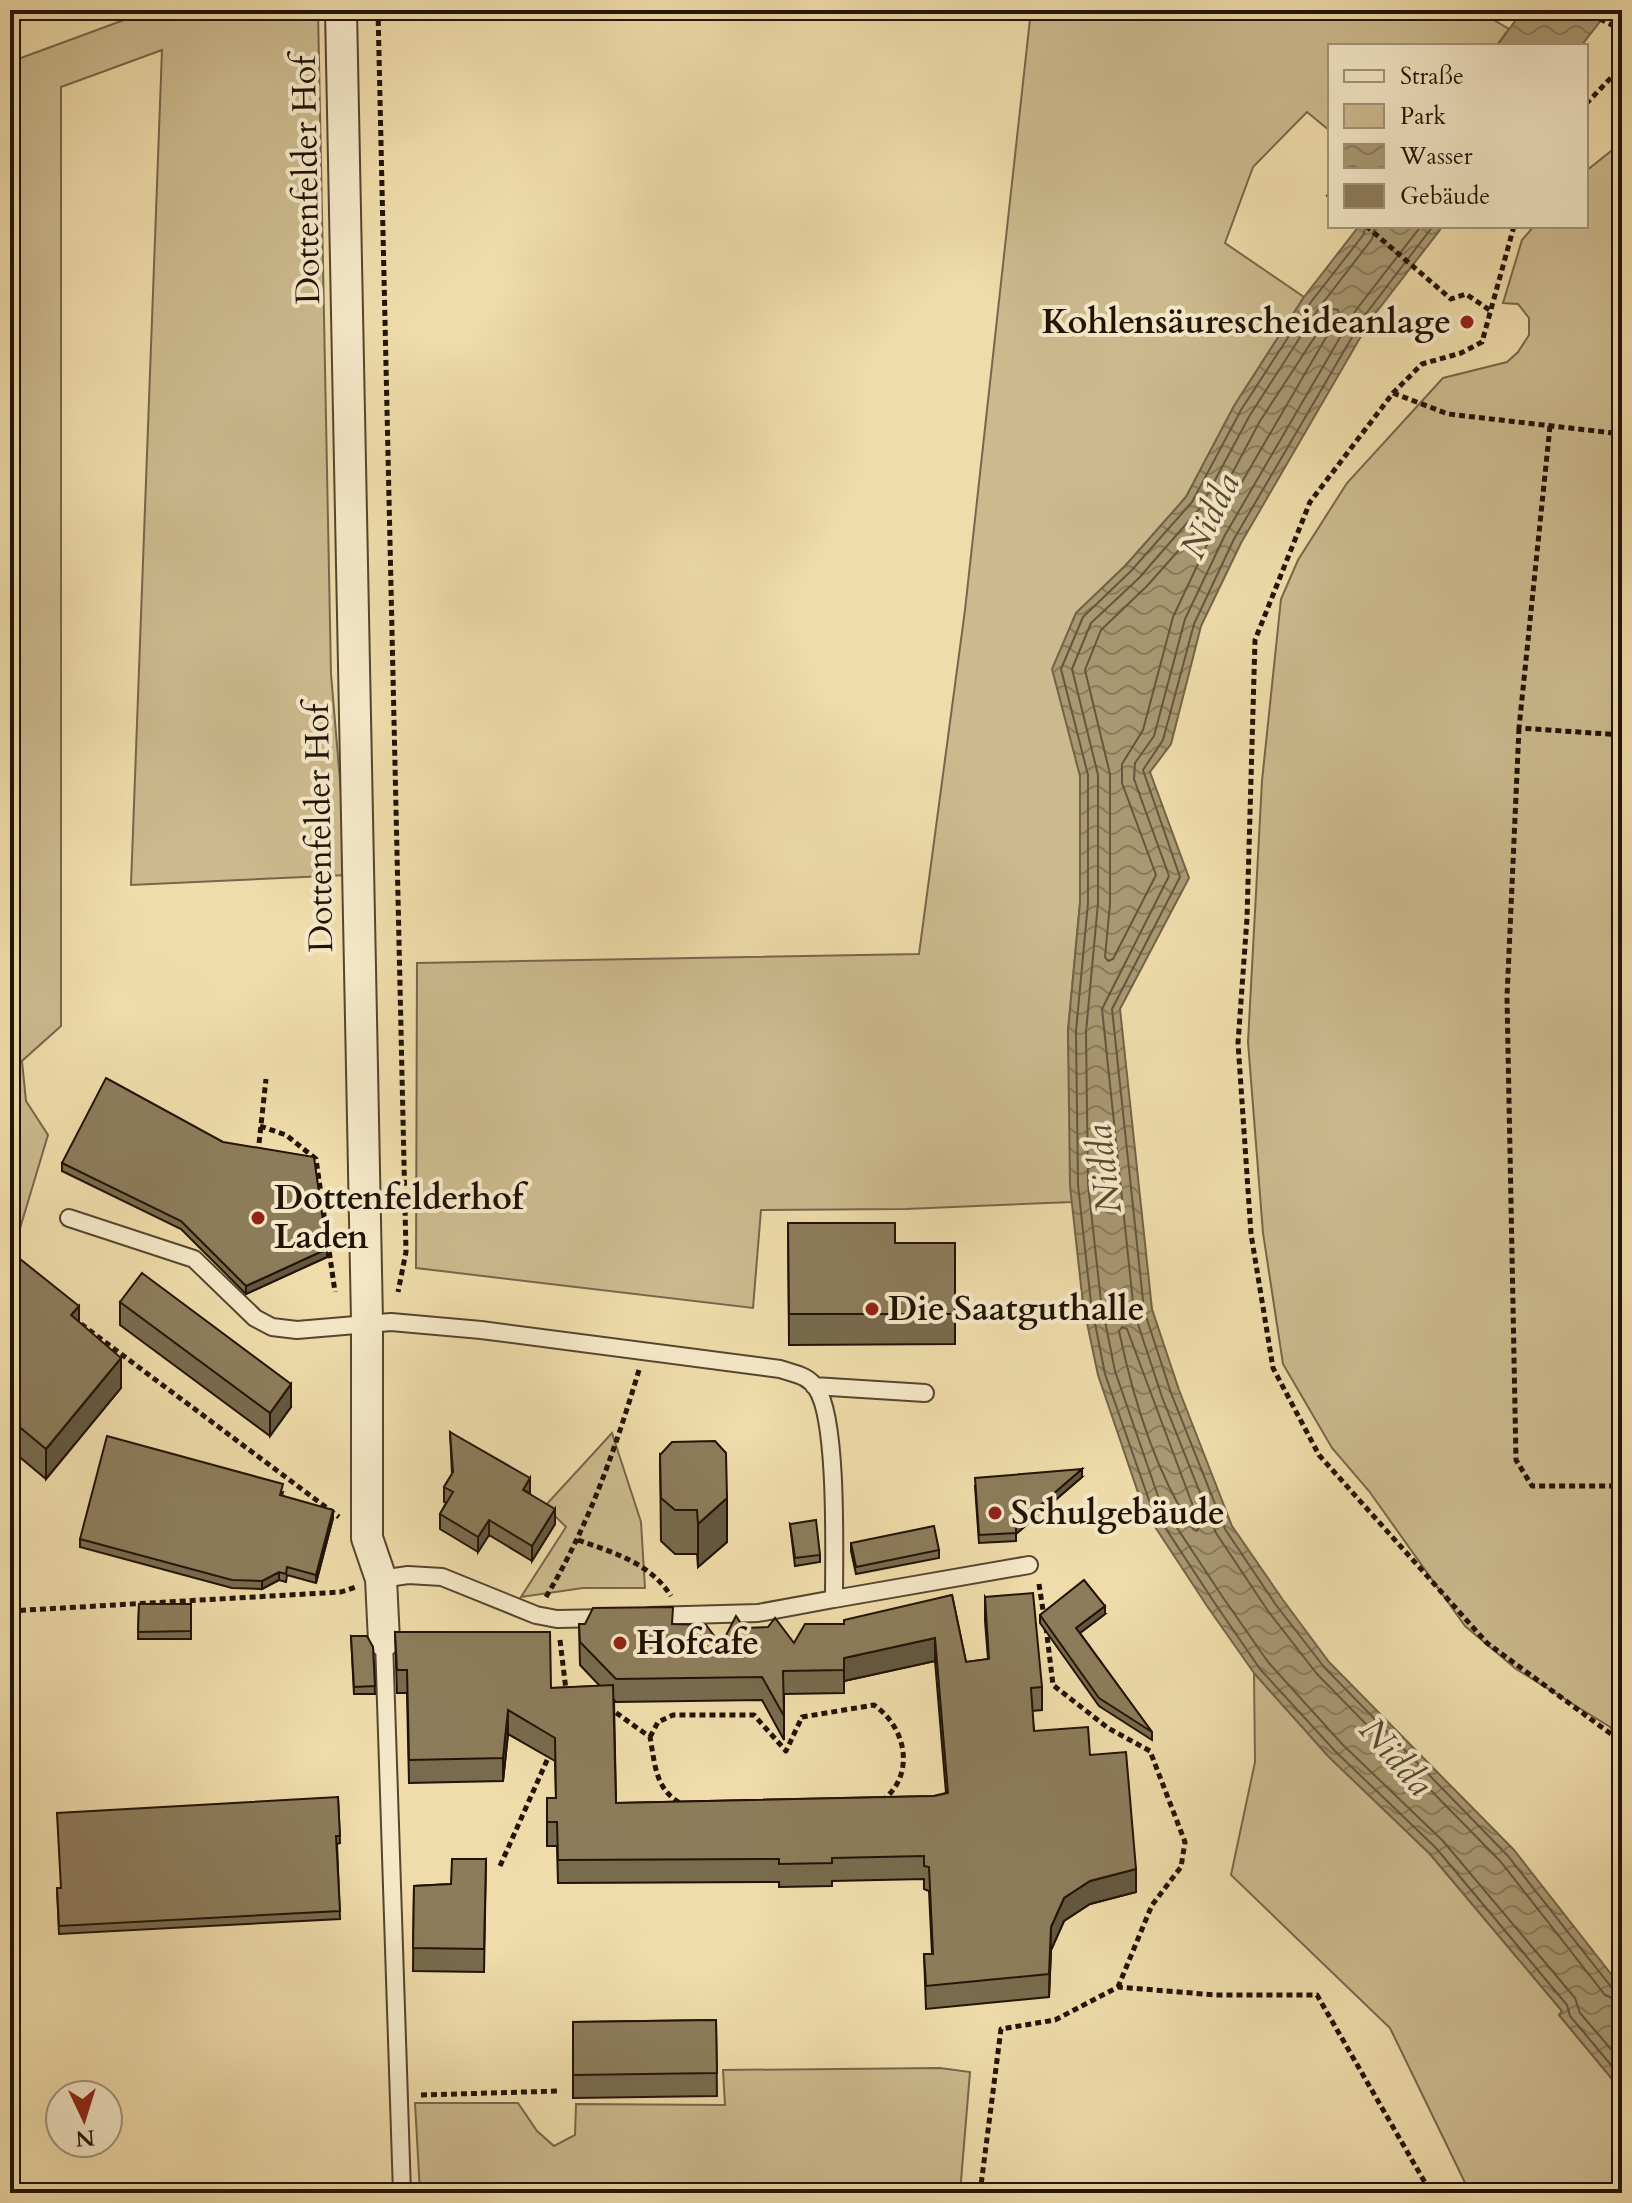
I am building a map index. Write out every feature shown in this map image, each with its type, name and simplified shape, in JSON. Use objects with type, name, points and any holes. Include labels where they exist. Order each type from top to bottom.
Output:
[{"type":"street","name":"Dottenfelder Hof","points":[[341,10],[379,1321],[367,1538],[381,1579],[384,1641]]},
{"type":"lane","points":[[69,1218],[194,1259],[255,1318],[272,1327],[297,1330],[379,1321],[645,1350],[780,1369],[806,1377],[819,1392],[830,1449],[834,1599]]},
{"type":"lane","points":[[814,1386],[925,1393]]},
{"type":"lane","points":[[381,1579],[408,1575],[442,1577],[536,1615],[557,1619],[758,1613],[1029,1565]]},
{"type":"lane","points":[[384,1641],[402,2193]]},
{"type":"path","points":[[10,23],[43,10]]},
{"type":"path","points":[[260,1126],[286,1135],[316,1159],[336,1298],[379,1321],[406,1252],[378,10]]},
{"type":"path","points":[[1582,10],[1622,30]]},
{"type":"path","points":[[1588,102],[1621,69]]},
{"type":"path","points":[[1368,228],[1451,299],[1466,294],[1491,311]]},
{"type":"path","points":[[1513,228],[1482,342],[1461,353],[1422,364],[1393,393],[1310,502],[1255,640],[1247,918],[1238,1043],[1251,1234],[1273,1368],[1319,1455],[1487,1643],[1622,1742]]},
{"type":"path","points":[[1393,393],[1448,414],[1622,434]]},
{"type":"path","points":[[1550,426],[1519,728],[1507,997],[1516,1460],[1532,1486],[1622,1486]]},
{"type":"path","points":[[1519,728],[1622,735]]},
{"type":"path","points":[[257,1156],[266,1079]]},
{"type":"path","points":[[79,1322],[367,1538]]},
{"type":"path","points":[[536,1615],[578,1540],[607,1474],[645,1350]]},
{"type":"path","points":[[578,1540],[630,1558],[660,1579],[677,1616]]},
{"type":"path","points":[[1029,1565],[1039,1579],[1053,1685],[1108,1728],[1150,1751],[1185,1842],[1181,1867],[1152,1905],[1118,1987]]},
{"type":"path","points":[[10,1611],[341,1592],[381,1579]]},
{"type":"path","points":[[557,1619],[566,1690]]},
{"type":"path","points":[[557,1696],[580,1687]]},
{"type":"path","points":[[603,1704],[650,1737]]},
{"type":"path","points":[[698,1804],[682,1805],[670,1798],[657,1779],[650,1737],[658,1722],[673,1715],[754,1715],[786,1751],[802,1717],[874,1705],[890,1716],[901,1733],[902,1771],[897,1789],[881,1802]]},
{"type":"path","points":[[500,1866],[548,1758],[548,1746]]},
{"type":"path","points":[[682,1805],[682,1815]]},
{"type":"path","points":[[980,2193],[1001,2029],[1055,2020],[1118,1987],[1216,1995],[1317,1995],[1431,2193]]},
{"type":"path","points":[[398,2095],[560,2091]]},
{"type":"green space","points":[[151,10],[318,10],[331,674],[348,875],[131,885],[162,50],[61,87],[61,1026],[22,1061],[26,1101],[48,1135],[18,1235],[10,1228],[10,62]]},
{"type":"green space","points":[[1031,10],[1477,10],[1509,29],[1498,44],[1328,44],[1328,129],[1307,112],[1253,167],[1225,243],[1304,297],[1234,406],[1186,497],[1126,565],[1076,613],[1053,669],[1080,775],[1080,903],[1068,1031],[1072,1202],[906,1209],[761,1210],[753,1308],[416,1268],[417,963],[919,954],[965,610]]},
{"type":"green space","points":[[1622,134],[1622,1740],[1610,1727],[1516,1669],[1465,1626],[1369,1491],[1332,1448],[1283,1364],[1263,1233],[1248,1042],[1262,781],[1281,599],[1298,560],[1347,483],[1443,378],[1507,362],[1518,352],[1529,335],[1529,318],[1518,304],[1503,303],[1522,240],[1532,228],[1588,228],[1588,169],[1611,151]]},
{"type":"green space","points":[[612,1433],[641,1522],[645,1588],[583,1588],[521,1597],[566,1527],[545,1506]]},
{"type":"green space","points":[[1254,1673],[1329,1757],[1430,1854],[1562,2011],[1559,2015],[1622,2091],[1622,2193],[1470,2193],[1390,2028],[1231,1875],[1255,1762]]},
{"type":"green space","points":[[940,2068],[970,2072],[960,2193],[420,2193],[415,2103],[518,2103],[537,2131],[554,2146],[575,2135],[576,2104],[725,2105],[723,2070]]},
{"type":"water","points":[[1523,10],[1609,10],[1583,44],[1498,44]]},
{"type":"water","name":"Nidda","points":[[1357,228],[1441,228],[1371,319],[1241,543],[1201,626],[1171,744],[1150,772],[1189,878],[1120,1009],[1152,1309],[1179,1390],[1232,1526],[1283,1600],[1329,1662],[1514,1850],[1622,1988],[1622,2091],[1559,2015],[1562,2011],[1430,1854],[1329,1757],[1254,1673],[1207,1606],[1144,1510],[1098,1375],[1083,1304],[1070,1186],[1068,1031],[1080,903],[1080,776],[1052,669],[1076,613],[1126,565],[1186,497],[1234,406],[1304,297]]},
{"type":"building","points":[[106,1078],[223,1142],[314,1157],[327,1249],[246,1286],[181,1221],[62,1163]]},
{"type":"building","name":"Die Saatguthalle","points":[[788,1223],[895,1223],[895,1243],[955,1243],[955,1314],[789,1314]]},
{"type":"building","points":[[10,1251],[79,1306],[71,1315],[121,1358],[46,1449],[10,1419]]},
{"type":"building","points":[[142,1273],[291,1384],[270,1413],[120,1302]]},
{"type":"building","points":[[450,1432],[530,1478],[523,1490],[555,1509],[532,1546],[489,1520],[478,1537],[440,1514],[453,1492],[444,1487],[453,1472]]},
{"type":"building","points":[[107,1436],[283,1484],[280,1495],[333,1510],[316,1575],[287,1567],[286,1574],[279,1572],[262,1581],[232,1580],[80,1539]]},
{"type":"building","points":[[715,1441],[726,1453],[727,1498],[698,1524],[697,1510],[675,1510],[661,1498],[660,1455],[672,1442]]},
{"type":"building","points":[[1082,1469],[1016,1526],[1016,1533],[979,1535],[975,1478]]},
{"type":"building","points":[[816,1520],[820,1555],[795,1558],[790,1524]]},
{"type":"building","points":[[934,1526],[939,1550],[856,1567],[851,1543]]},
{"type":"building","points":[[1084,1580],[1105,1606],[1076,1628],[1152,1732],[1099,1698],[1040,1615]]},
{"type":"building","points":[[1033,1593],[1042,1687],[1031,1688],[1034,1731],[1088,1727],[1090,1755],[1126,1752],[1136,1869],[1090,1881],[1064,1898],[1051,1927],[1049,1974],[926,1986],[924,1954],[933,1954],[929,1867],[924,1866],[924,1856],[832,1858],[832,1863],[779,1864],[779,1859],[558,1860],[557,1822],[547,1822],[547,1798],[556,1798],[555,1738],[508,1710],[503,1758],[409,1760],[407,1670],[397,1670],[395,1632],[550,1632],[551,1688],[613,1685],[616,1803],[934,1796],[948,1793],[935,1638],[844,1658],[844,1670],[783,1671],[784,1716],[762,1677],[616,1679],[580,1642],[579,1624],[585,1624],[593,1608],[673,1607],[672,1624],[706,1625],[721,1645],[736,1616],[744,1628],[768,1627],[775,1618],[794,1643],[805,1624],[844,1624],[844,1620],[952,1595],[966,1662],[989,1659],[985,1597]]},
{"type":"building","points":[[139,1604],[191,1604],[191,1631],[138,1632]]},
{"type":"building","points":[[351,1636],[367,1636],[373,1647],[375,1686],[354,1687]]},
{"type":"building","points":[[338,1797],[340,1836],[336,1836],[340,1911],[59,1926],[57,1888],[61,1888],[57,1813]]},
{"type":"building","points":[[452,1859],[486,1859],[484,1949],[413,1948],[414,1886],[451,1884]]},
{"type":"building","points":[[716,2020],[717,2073],[573,2075],[573,2022]]},
{"type":"place","name":"Kohlensäurescheideanlage","points":[[1467,322]]},
{"type":"place","name":"Dottenfelderhof Laden","points":[[258,1218]]},
{"type":"place","name":"Die Saatguthalle","points":[[872,1309]]},
{"type":"place","name":"Schulgebäude","points":[[995,1513]]},
{"type":"place","name":"Hofcafe","points":[[620,1643]]}]
